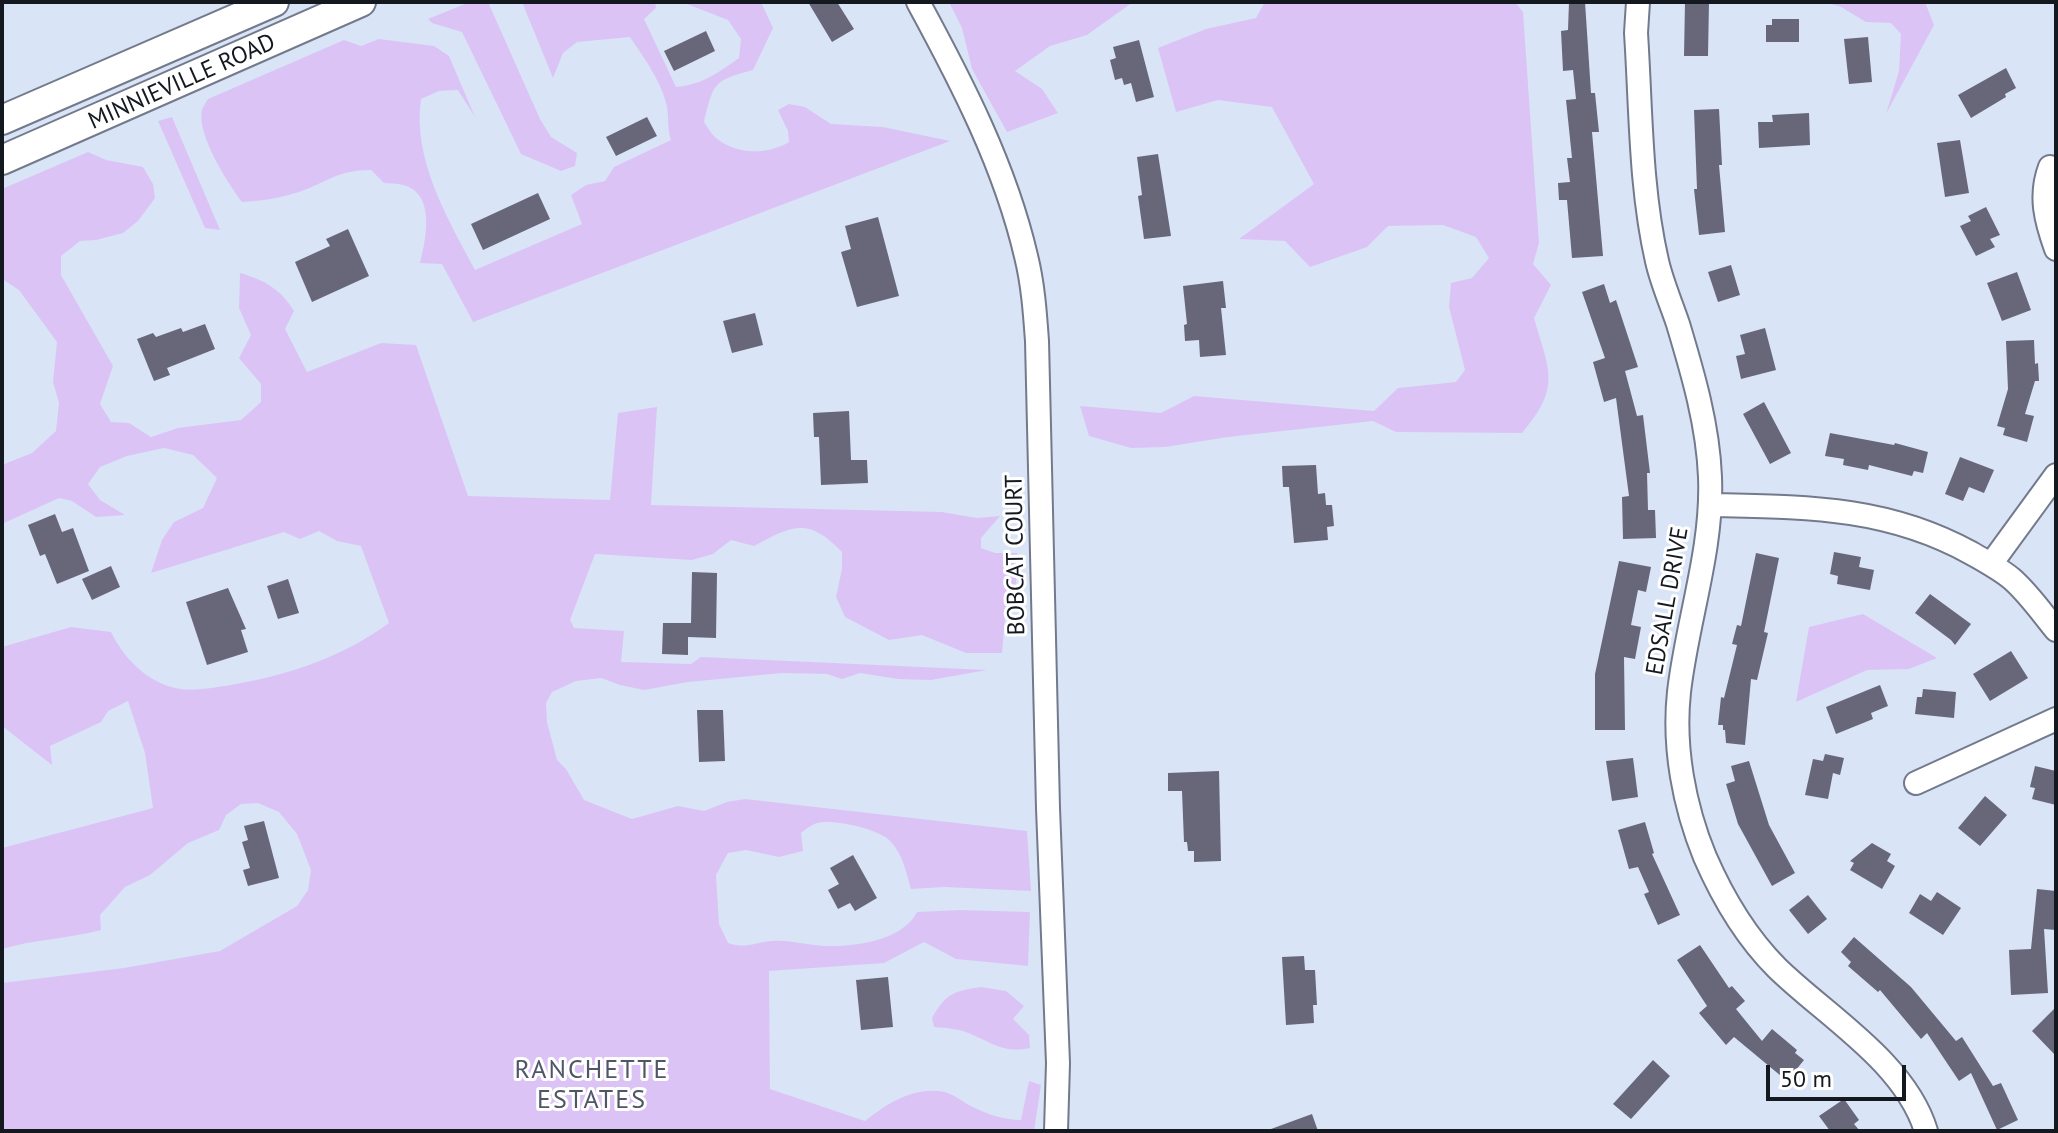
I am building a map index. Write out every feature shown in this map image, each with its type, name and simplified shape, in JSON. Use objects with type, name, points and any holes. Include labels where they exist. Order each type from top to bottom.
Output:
[{"type":"main road","name":"MINNIEVILLE ROAD","points":[[2,120],[274,2]]},
{"type":"main road","name":"MINNIEVILLE ROAD","points":[[2,160],[361,2]]},
{"type":"street","name":"BOBCAT COURT","points":[[918,2],[952,65],[1003,177],[1027,258],[1034,301],[1058,1063],[1056,1131]]},
{"type":"street","name":"EDSALL DRIVE","points":[[1638,2],[1636,33],[1649,227],[1697,390],[1708,456],[1710,505],[1679,693],[1678,732],[1682,776],[1698,835],[1716,879],[1736,915],[1777,968],[1880,1061],[1905,1091],[1922,1118],[1926,1131]]},
{"type":"street","points":[[2050,167],[2043,198],[2045,217],[2056,249]]},
{"type":"street","points":[[1991,564],[2056,475]]},
{"type":"street","points":[[1710,505],[1821,508],[1896,521],[1928,532],[1991,564],[2012,579],[2056,630]]},
{"type":"street","points":[[1916,783],[2056,719]]},
{"type":"shaded area","points":[[470,2],[488,2],[540,119],[551,137],[577,153],[575,166],[561,171],[521,154],[462,32],[428,19]]},
{"type":"shaded area","points":[[522,2],[655,2],[656,8],[644,19],[676,87],[701,81],[739,58],[741,39],[728,20],[682,2],[761,2],[773,28],[753,70],[717,85],[704,122],[724,144],[743,150],[762,151],[789,142],[788,131],[778,110],[789,104],[805,107],[831,124],[883,127],[950,141],[473,322],[442,264],[420,263],[426,218],[420,197],[413,190],[401,184],[384,183],[371,170],[341,174],[292,194],[242,202],[214,158],[201,120],[208,99],[344,40],[361,46],[379,39],[434,46],[449,56],[475,117],[458,90],[439,91],[421,99],[422,144],[434,188],[475,270],[582,224],[571,195],[586,185],[605,181],[614,167],[671,140],[665,98],[652,70],[630,37],[577,42],[563,53],[553,78]]},
{"type":"shaded area","points":[[949,2],[1133,2],[1087,35],[1050,46],[1015,71],[1042,89],[1058,113],[1007,132],[972,69],[962,28]]},
{"type":"shaded area","points":[[1265,2],[1515,2],[1523,12],[1539,243],[1533,264],[1551,285],[1534,318],[1547,365],[1547,390],[1535,417],[1522,433],[1396,432],[1373,421],[1165,447],[1131,448],[1089,436],[1080,406],[1161,413],[1194,396],[1374,411],[1398,388],[1456,382],[1465,370],[1449,307],[1451,283],[1472,278],[1489,258],[1476,237],[1443,225],[1388,226],[1367,247],[1310,267],[1285,241],[1239,239],[1314,184],[1272,107],[1218,100],[1176,112],[1158,48],[1206,29],[1256,18]]},
{"type":"shaded area","points":[[1825,2],[1925,2],[1934,25],[1886,114],[1899,71],[1901,34],[1891,23],[1866,22],[1841,7]]},
{"type":"shaded area","points":[[172,117],[220,230],[205,228],[158,121]]},
{"type":"shaded area","points":[[88,152],[106,160],[143,167],[153,184],[155,198],[138,221],[123,233],[80,241],[61,256],[61,275],[113,366],[100,404],[111,422],[129,423],[151,437],[178,428],[241,420],[261,402],[261,384],[239,358],[251,335],[239,308],[240,273],[271,286],[289,303],[294,311],[285,329],[307,372],[381,343],[416,345],[468,496],[610,500],[618,413],[657,407],[651,505],[942,512],[977,518],[1000,516],[981,538],[981,548],[995,553],[1017,553],[1015,604],[1005,619],[1002,653],[966,653],[922,635],[889,640],[845,617],[836,597],[842,552],[819,533],[800,528],[779,533],[754,546],[731,540],[713,554],[692,560],[595,554],[570,620],[574,628],[624,631],[621,662],[691,664],[701,657],[987,670],[931,680],[860,673],[842,679],[827,674],[782,673],[688,682],[644,690],[601,678],[576,681],[552,692],[546,703],[547,722],[557,760],[566,769],[584,800],[632,819],[678,806],[704,811],[745,799],[1027,831],[1031,891],[945,887],[911,889],[901,858],[891,842],[867,829],[835,822],[816,824],[801,833],[803,851],[779,857],[746,850],[728,853],[716,875],[719,924],[728,943],[740,946],[779,941],[826,946],[869,942],[902,928],[917,912],[1030,912],[1028,966],[956,959],[924,942],[884,963],[769,971],[770,1089],[865,1121],[902,1098],[923,1091],[948,1093],[993,1115],[1021,1120],[1029,1081],[1041,1085],[1034,1131],[2,1131],[2,983],[124,968],[220,951],[297,906],[308,890],[311,870],[297,834],[279,812],[258,803],[241,804],[226,815],[219,830],[188,843],[150,875],[125,887],[100,915],[101,930],[2,949],[2,848],[153,808],[145,753],[128,701],[108,711],[101,722],[50,746],[52,765],[2,726],[2,647],[71,627],[111,632],[130,661],[148,676],[180,689],[201,689],[257,680],[297,669],[335,655],[389,623],[361,546],[337,541],[319,531],[300,539],[284,532],[151,573],[162,540],[174,522],[203,508],[217,478],[193,455],[164,448],[127,456],[100,467],[88,484],[100,500],[125,515],[96,517],[72,501],[59,498],[2,524],[2,465],[32,453],[56,431],[59,403],[53,382],[57,342],[19,290],[2,279],[2,189]]},
{"type":"shaded area","points":[[1863,614],[1937,658],[1909,669],[1867,670],[1796,702],[1809,627]]},
{"type":"shaded area","points":[[981,987],[1006,991],[1024,1006],[1013,1019],[1029,1035],[1030,1048],[1007,1049],[964,1031],[934,1027],[932,1018],[947,998],[957,992]]},
{"type":"building","points":[[808,2],[837,2],[854,29],[832,42]]},
{"type":"building","points":[[1569,2],[1585,2],[1591,93],[1595,93],[1599,132],[1592,132],[1603,256],[1572,258],[1567,200],[1559,200],[1558,183],[1570,182],[1567,158],[1572,158],[1566,100],[1576,99],[1573,70],[1563,71],[1561,31],[1568,30]]},
{"type":"building","points":[[1685,2],[1709,2],[1708,56],[1684,56]]},
{"type":"building","points":[[1772,19],[1799,19],[1799,42],[1766,42],[1766,25],[1772,25]]},
{"type":"building","points":[[706,31],[715,51],[674,71],[664,51]]},
{"type":"building","points":[[1868,37],[1872,82],[1849,84],[1844,39]]},
{"type":"building","points":[[1139,40],[1154,97],[1136,102],[1131,83],[1124,85],[1122,78],[1115,80],[1110,60],[1116,58],[1113,47]]},
{"type":"building","points":[[2006,68],[2016,88],[1971,118],[1958,95]]},
{"type":"building","points":[[1719,109],[1722,165],[1719,165],[1725,232],[1699,235],[1694,189],[1697,189],[1694,110]]},
{"type":"building","points":[[1809,113],[1810,145],[1759,148],[1758,122],[1773,122],[1772,115]]},
{"type":"building","points":[[647,117],[657,136],[616,156],[606,137]]},
{"type":"building","points":[[1960,140],[1969,193],[1945,197],[1937,143]]},
{"type":"building","points":[[1158,154],[1171,236],[1144,239],[1137,157]]},
{"type":"building","points":[[538,193],[550,219],[483,250],[471,224]]},
{"type":"building","points":[[1986,207],[2000,235],[1990,239],[1995,247],[1976,256],[1960,226],[1971,221],[1968,216]]},
{"type":"building","points":[[878,217],[899,296],[857,307],[841,252],[851,249],[845,226]]},
{"type":"building","points":[[348,229],[369,276],[312,302],[295,262],[330,246],[326,239]]},
{"type":"building","points":[[1731,265],[1740,295],[1718,302],[1708,272]]},
{"type":"building","points":[[2017,272],[2031,310],[2002,321],[1987,283]]},
{"type":"building","points":[[1223,281],[1226,308],[1221,308],[1226,355],[1200,357],[1199,340],[1185,341],[1184,325],[1187,324],[1183,286]]},
{"type":"building","points":[[1604,284],[1610,303],[1616,300],[1638,367],[1625,371],[1637,416],[1643,415],[1650,473],[1647,473],[1648,510],[1655,510],[1656,538],[1623,539],[1622,497],[1629,496],[1616,398],[1604,402],[1593,362],[1605,358],[1582,292]]},
{"type":"building","points":[[755,313],[763,345],[732,353],[723,321]]},
{"type":"building","points":[[205,324],[215,349],[167,368],[170,375],[154,381],[137,339],[153,333],[156,337],[181,328],[183,332]]},
{"type":"building","points":[[1765,328],[1776,370],[1741,379],[1736,356],[1745,354],[1740,335]]},
{"type":"building","points":[[2034,340],[2039,381],[2035,381],[2025,414],[2034,416],[2027,442],[2003,435],[2005,428],[1997,426],[2008,389],[2006,341]]},
{"type":"building","points":[[1764,402],[1791,453],[1770,464],[1743,414]]},
{"type":"building","points":[[849,411],[851,460],[867,460],[868,483],[821,485],[819,437],[814,437],[813,413]]},
{"type":"building","points":[[1830,433],[1895,443],[1928,452],[1923,473],[1914,471],[1912,476],[1869,465],[1868,470],[1843,465],[1844,459],[1825,456]]},
{"type":"building","points":[[1960,457],[1994,470],[1984,493],[1969,487],[1963,501],[1945,494]]},
{"type":"building","points":[[1316,465],[1318,494],[1325,493],[1326,505],[1332,505],[1334,526],[1327,527],[1328,540],[1294,543],[1289,487],[1283,487],[1282,466]]},
{"type":"building","points":[[55,514],[62,532],[73,528],[89,571],[57,584],[45,554],[40,556],[28,525]]},
{"type":"building","points":[[1834,552],[1861,557],[1859,567],[1874,570],[1870,590],[1837,584],[1838,576],[1830,574]]},
{"type":"building","points":[[1756,553],[1779,558],[1764,632],[1768,633],[1757,680],[1751,679],[1745,745],[1726,743],[1723,725],[1718,725],[1721,697],[1724,698],[1737,645],[1732,644],[1737,625],[1741,626]]},
{"type":"building","points":[[1619,561],[1651,567],[1646,592],[1638,590],[1631,625],[1641,627],[1635,659],[1624,657],[1625,730],[1595,730],[1595,674]]},
{"type":"building","points":[[111,566],[120,587],[92,600],[82,579]]},
{"type":"building","points":[[692,572],[717,573],[716,638],[688,637],[688,655],[662,654],[663,623],[691,623]]},
{"type":"building","points":[[288,579],[299,613],[278,619],[267,586]]},
{"type":"building","points":[[228,588],[246,629],[241,630],[248,652],[207,665],[186,602]]},
{"type":"building","points":[[1930,594],[1971,624],[1955,645],[1915,613]]},
{"type":"building","points":[[2011,651],[2028,678],[1990,701],[1973,674]]},
{"type":"building","points":[[1880,685],[1888,706],[1871,713],[1873,719],[1836,734],[1826,707]]},
{"type":"building","points":[[1923,689],[1956,692],[1954,718],[1915,714],[1917,697],[1922,697]]},
{"type":"building","points":[[697,710],[723,710],[725,761],[699,762]]},
{"type":"building","points":[[1825,754],[1844,758],[1840,775],[1833,773],[1828,799],[1805,795],[1813,759],[1823,761]]},
{"type":"building","points":[[1633,758],[1638,797],[1612,801],[1606,761]]},
{"type":"building","points":[[1749,761],[1769,825],[1795,873],[1772,886],[1738,824],[1726,784],[1735,781],[1731,766]]},
{"type":"building","points":[[2035,766],[2056,771],[2056,805],[2032,799],[2035,788],[2030,787]]},
{"type":"building","points":[[1219,771],[1221,861],[1194,862],[1194,851],[1188,851],[1187,842],[1184,842],[1182,791],[1168,791],[1168,773]]},
{"type":"building","points":[[1985,796],[2007,815],[1980,846],[1958,828]]},
{"type":"building","points":[[264,821],[279,878],[248,886],[243,870],[250,868],[242,842],[248,840],[244,826]]},
{"type":"building","points":[[1645,822],[1652,854],[1680,915],[1658,925],[1644,894],[1649,892],[1638,867],[1629,869],[1618,830]]},
{"type":"building","points":[[1872,843],[1891,854],[1887,861],[1895,866],[1882,889],[1850,870],[1854,863],[1850,861]]},
{"type":"building","points":[[853,855],[877,898],[855,911],[850,903],[838,909],[828,890],[839,884],[830,868]]},
{"type":"building","points":[[2037,889],[2056,891],[2056,930],[2044,929],[2048,993],[2011,995],[2009,950],[2031,949]]},
{"type":"building","points":[[1937,892],[1961,908],[1943,935],[1909,913],[1920,894],[1931,901]]},
{"type":"building","points":[[1808,895],[1827,919],[1808,934],[1789,910]]},
{"type":"building","points":[[1854,937],[1911,987],[1956,1041],[1962,1037],[1993,1086],[2001,1083],[2018,1120],[1997,1130],[1971,1073],[1959,1081],[1927,1033],[1921,1039],[1880,990],[1878,992],[1848,966],[1851,962],[1841,952]]},
{"type":"building","points":[[1700,945],[1729,988],[1732,986],[1745,1001],[1736,1009],[1762,1041],[1772,1029],[1804,1060],[1787,1081],[1734,1037],[1726,1045],[1699,1013],[1707,1006],[1677,960]]},
{"type":"building","points":[[1304,956],[1305,970],[1315,970],[1317,1005],[1313,1005],[1314,1023],[1286,1025],[1282,957]]},
{"type":"building","points":[[888,977],[893,1027],[861,1030],[856,980]]},
{"type":"building","points":[[2056,1007],[2056,1056],[2032,1031]]},
{"type":"building","points":[[1653,1060],[1670,1076],[1631,1119],[1613,1104]]},
{"type":"building","points":[[1844,1099],[1859,1120],[1854,1124],[1860,1131],[1830,1131],[1819,1116]]},
{"type":"building","points":[[1312,1114],[1318,1131],[1271,1131],[1271,1129]]},
{"type":"district","name":"RANCHETTE ESTATES","points":[[592,1086]]}]
